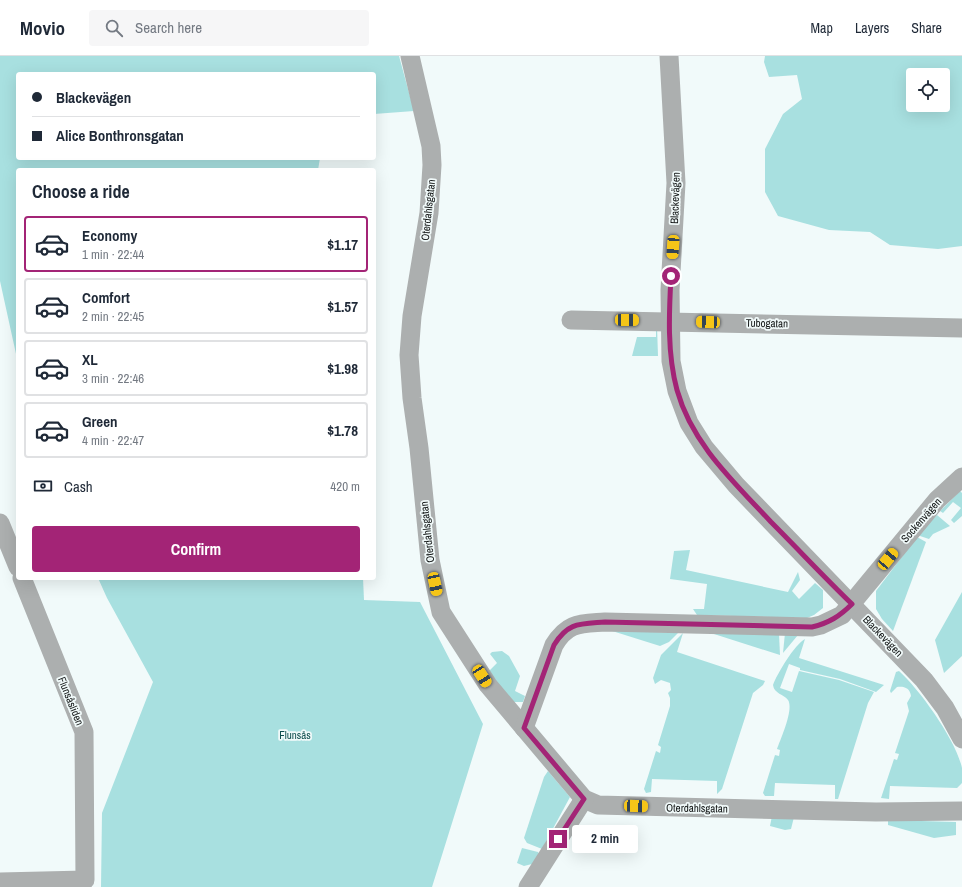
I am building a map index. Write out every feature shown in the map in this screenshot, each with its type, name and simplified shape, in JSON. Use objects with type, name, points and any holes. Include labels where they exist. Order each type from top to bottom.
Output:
[{"type":"street","name":"Oterdahlsgatan","points":[[410,56],[431,146],[432,165],[429,213],[412,316],[410,355],[412,398],[430,560],[441,612],[488,685],[584,799],[598,805],[876,812],[962,811]]},
{"type":"street","name":"Blackevägen","points":[[670,56],[676,183],[669,321],[671,361],[677,391],[690,423],[704,447],[736,485],[924,680],[945,708],[962,739]]},
{"type":"street","name":"Tubogatan","points":[[571,320],[962,328]]},
{"type":"street","name":"Sockenvägen","points":[[524,728],[554,645],[560,634],[568,628],[578,624],[605,622],[812,627],[821,625],[842,615],[937,500],[962,477]]},
{"type":"street","points":[[0,522],[16,563]]},
{"type":"street","name":"Flunsåsliden","points":[[0,882],[85,880],[84,732],[23,580]]},
{"type":"street","points":[[528,887],[584,799]]},
{"type":"green space","points":[[0,56],[399,56],[414,111],[376,114],[376,72],[16,72],[16,160],[320,160],[318,168],[16,168],[16,354],[0,281]]},
{"type":"green space","points":[[765,56],[962,56],[962,246],[938,249],[890,245],[870,232],[829,230],[778,216],[765,192],[765,149],[783,114],[802,99],[797,75],[769,77],[764,62]]},
{"type":"green space","points":[[657,326],[658,356],[632,356],[637,337],[656,337]]},
{"type":"green space","points":[[960,491],[962,493],[962,516],[954,523],[951,520],[961,508],[953,502],[943,513],[940,511]]},
{"type":"green space","points":[[937,515],[950,526],[933,534],[929,539],[917,535]]},
{"type":"green space","points":[[917,537],[926,542],[893,631],[882,619],[876,609],[876,591]]},
{"type":"green space","points":[[690,550],[686,570],[788,592],[798,572],[800,580],[792,591],[799,599],[815,583],[823,590],[823,608],[807,618],[697,615],[693,609],[704,609],[707,584],[670,579],[674,551]]},
{"type":"green space","name":"Flunsås","points":[[99,580],[363,580],[364,600],[420,602],[483,724],[432,887],[101,887],[102,813],[153,682],[107,598]]},
{"type":"green space","points":[[962,592],[962,656],[944,673],[935,640]]},
{"type":"green space","points":[[609,630],[678,633],[669,642],[660,646]]},
{"type":"green space","points":[[712,632],[779,634],[780,655],[714,634]]},
{"type":"green space","points":[[683,633],[677,652],[765,681],[763,685],[753,693],[722,789],[717,794],[717,781],[652,779],[651,792],[646,793],[644,789],[656,751],[660,753],[661,747],[658,745],[670,706],[670,698],[668,693],[671,690],[670,683],[661,680],[655,684],[653,678],[661,655]]},
{"type":"green space","points":[[785,633],[798,635],[783,653]]},
{"type":"green space","points":[[805,639],[799,658],[884,685],[876,692],[840,679],[800,670],[800,668],[789,664],[780,688],[792,692],[799,671],[839,680],[874,692],[868,703],[838,799],[835,799],[835,785],[775,783],[774,796],[765,796],[763,793],[775,755],[779,756],[780,750],[777,749],[786,724],[789,710],[788,700],[775,690],[773,685],[782,667],[796,647]]},
{"type":"green space","points":[[502,651],[509,656],[520,676],[515,691],[525,696],[523,702],[514,702],[488,672],[497,663],[490,654],[492,652]]},
{"type":"green space","points":[[899,671],[927,703],[953,744],[962,768],[962,783],[957,788],[890,786],[889,799],[881,798],[894,759],[897,760],[899,754],[895,753],[909,711],[907,703],[911,696],[908,689],[904,687],[897,687],[891,693],[890,691],[896,672]]},
{"type":"green space","points":[[548,771],[570,797],[542,849],[527,843],[524,838],[544,777]]},
{"type":"green space","points":[[772,816],[794,817],[791,829],[785,830],[770,826]]},
{"type":"green space","points":[[888,820],[956,822],[956,835],[934,838],[888,825]]},
{"type":"green space","points":[[522,848],[538,852],[539,854],[532,864],[524,866],[517,863]]},
{"type":"route","points":[[558,839],[584,799],[524,728],[554,645],[560,634],[568,628],[578,624],[605,622],[812,627],[821,625],[842,615],[852,604],[823,576],[736,485],[704,447],[690,423],[677,391],[671,361],[669,321],[671,276]]}]
